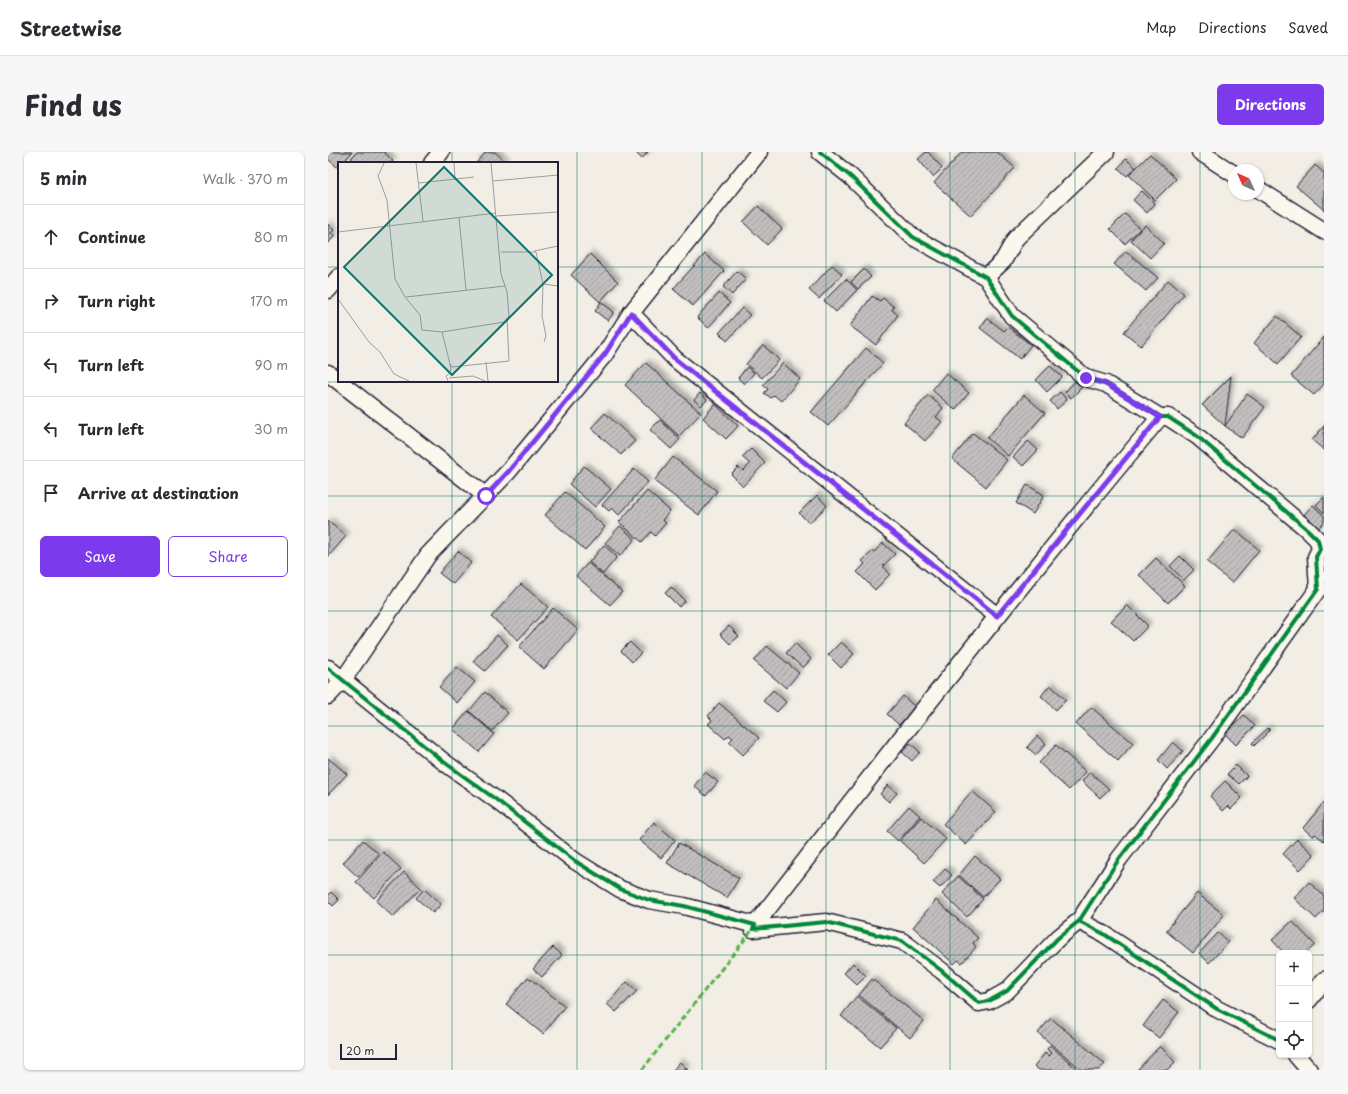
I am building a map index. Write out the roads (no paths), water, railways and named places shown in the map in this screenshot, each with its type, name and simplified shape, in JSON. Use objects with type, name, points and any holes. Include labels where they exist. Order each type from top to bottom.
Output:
[{"type":"street","points":[[328,696],[343,680],[428,555],[508,472],[605,354],[631,313],[759,152]]},
{"type":"street","points":[[820,152],[850,176],[912,237],[986,277],[1012,316],[1086,378],[1106,384],[1160,417],[1168,417],[1196,436],[1308,530],[1318,540],[1320,549],[1318,589],[1212,738],[1119,859],[1079,921],[1058,938],[1007,991],[989,1001],[979,1003],[942,971],[902,941],[826,922],[753,929],[997,616],[1160,417]]},
{"type":"street","points":[[986,277],[1003,261],[1016,238],[1106,152]]},
{"type":"street","points":[[1200,152],[1228,170]]},
{"type":"street","points":[[1264,193],[1324,231]]},
{"type":"street","points":[[328,290],[338,278]]},
{"type":"street","points":[[631,313],[675,359],[997,616]]},
{"type":"street","points":[[328,372],[338,380]]},
{"type":"street","points":[[341,382],[486,496]]},
{"type":"street","points":[[328,668],[444,762],[575,861],[620,889],[649,900],[684,906],[755,925]]},
{"type":"street","points":[[1079,921],[1104,934],[1217,1009],[1276,1037]]},
{"type":"street","points":[[1312,996],[1324,980]]},
{"type":"street","points":[[1256,1028],[1276,1038]]},
{"type":"street","points":[[1299,1058],[1309,1070]]}]
